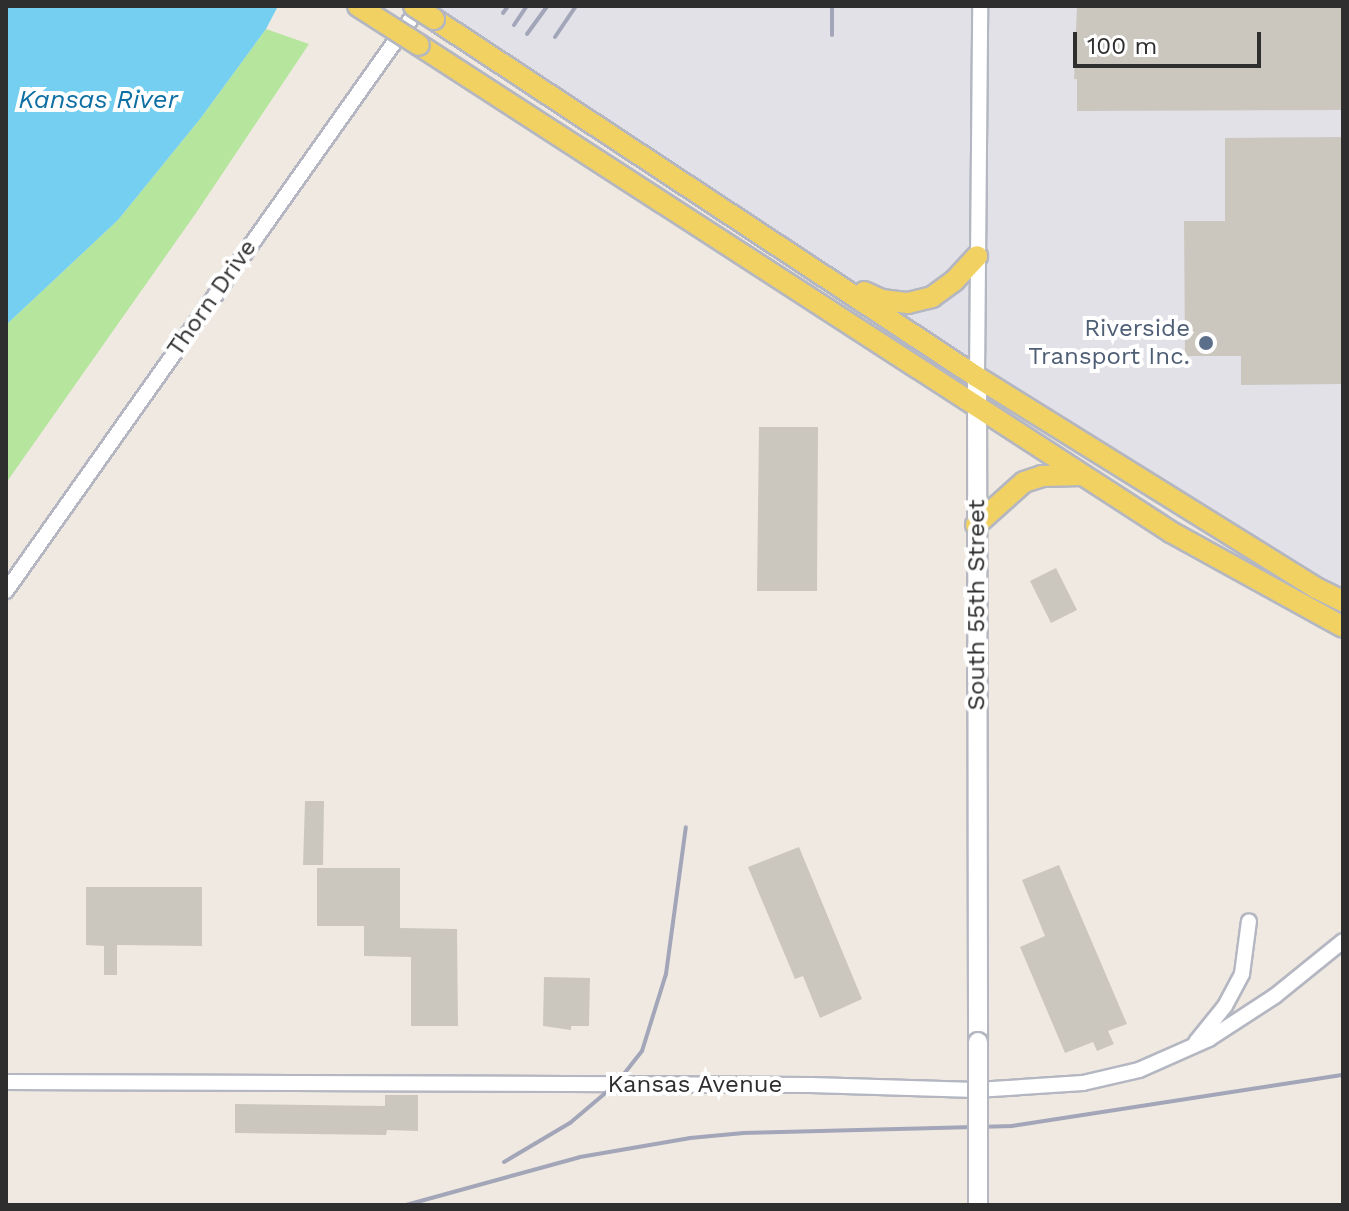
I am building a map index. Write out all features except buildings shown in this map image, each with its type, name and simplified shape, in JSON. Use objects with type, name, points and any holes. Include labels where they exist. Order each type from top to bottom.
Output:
[{"type":"main road","points":[[358,6],[1082,475],[1229,566],[1343,627]]},
{"type":"main road","points":[[422,10],[977,377],[1316,588],[1343,601]]},
{"type":"main road","points":[[827,277],[882,300],[908,303],[932,297],[954,281],[977,256]]},
{"type":"main road","name":"South 55th Street","points":[[977,377],[978,1205]]},
{"type":"main road","points":[[976,525],[1024,482],[1042,476],[1082,475]]},
{"type":"street","name":"South 55th Street","points":[[977,377],[980,6]]},
{"type":"street","name":"Thorn Drive","points":[[6,591],[422,10]]},
{"type":"street","points":[[1193,1046],[1225,1006],[1242,974],[1249,921]]},
{"type":"street","name":"Kansas Avenue","points":[[6,1082],[811,1085],[976,1090],[1083,1083],[1139,1070],[1193,1046],[1275,996],[1343,941]]},
{"type":"shaded area","points":[[440,6],[1343,6],[1343,601],[434,19]]},
{"type":"green space","points":[[266,29],[309,44],[196,213],[6,483],[6,325],[118,220],[200,119]]},
{"type":"water","name":"Kansas River","points":[[6,6],[278,6],[266,29],[200,119],[118,220],[6,325]]},
{"type":"railway","points":[[503,13],[508,6]]},
{"type":"railway","points":[[514,25],[527,6]]},
{"type":"railway","points":[[527,34],[547,6]]},
{"type":"railway","points":[[555,37],[576,6]]},
{"type":"railway","points":[[832,6],[832,35]]},
{"type":"railway","points":[[504,1162],[570,1123],[616,1084],[642,1051],[666,974],[686,827]]},
{"type":"railway","points":[[406,1205],[580,1157],[690,1138],[744,1133],[1012,1126],[1343,1075]]},
{"type":"place","name":"Riverside Transport Inc.","points":[[1206,343]]}]
